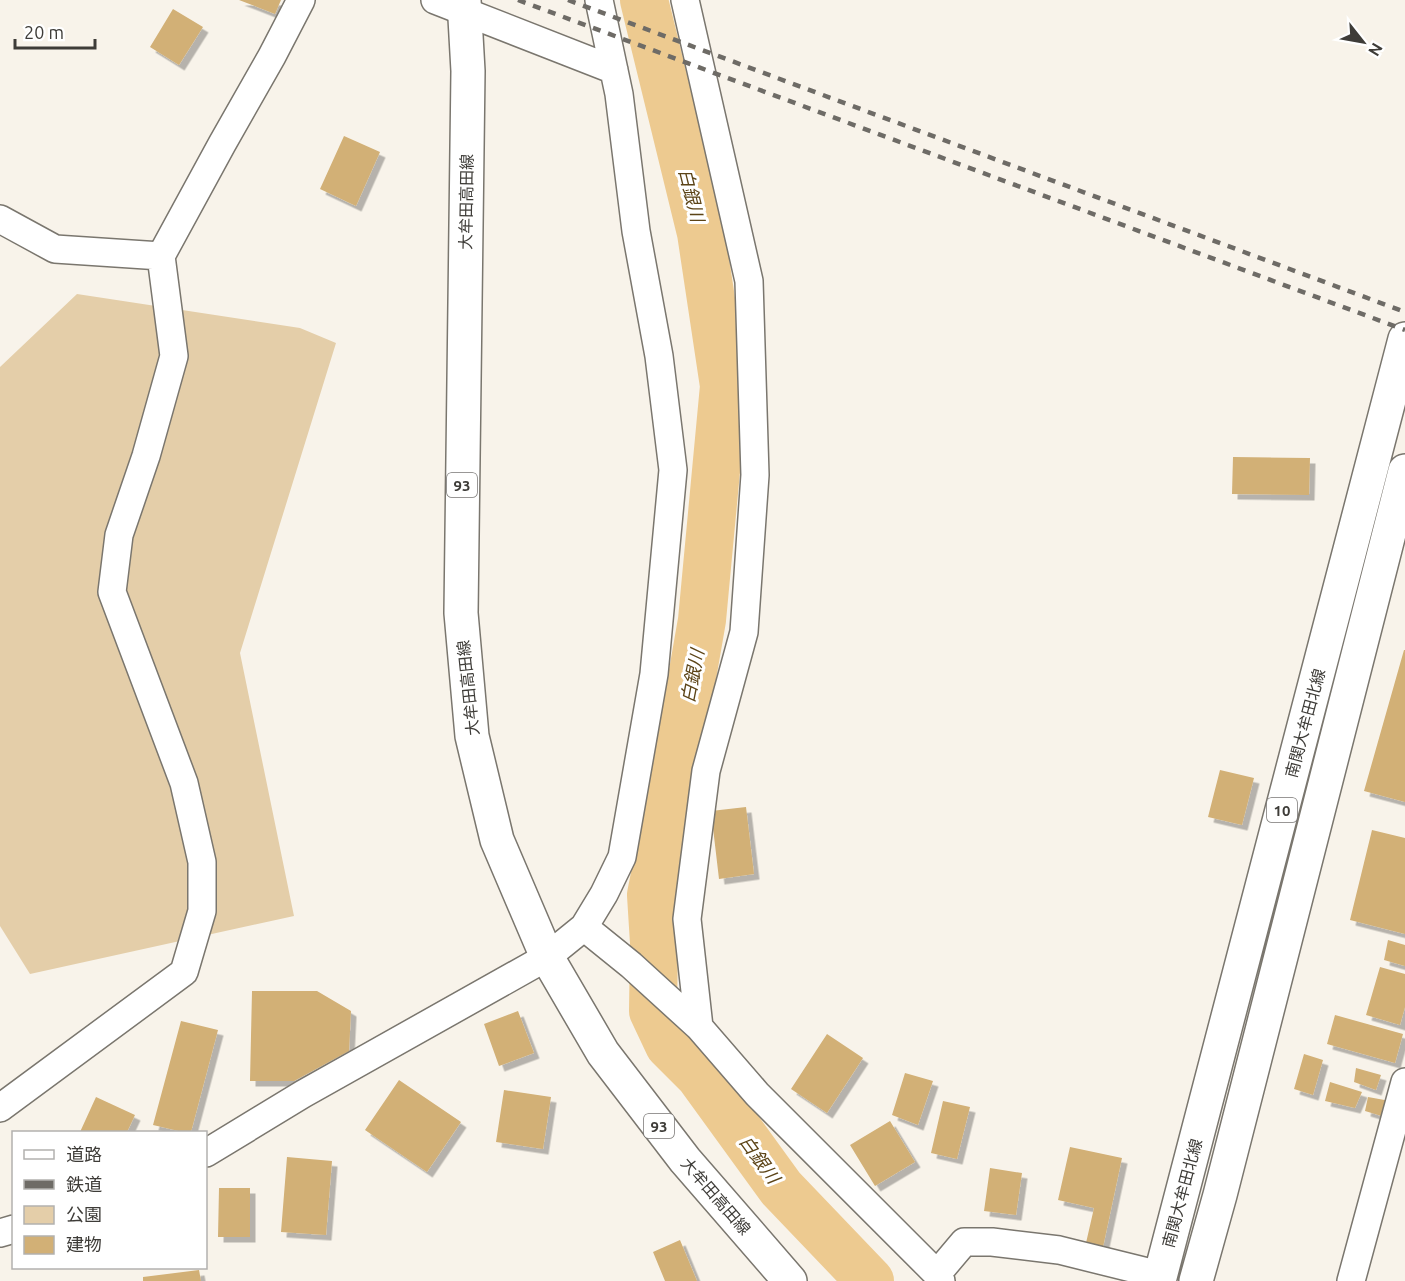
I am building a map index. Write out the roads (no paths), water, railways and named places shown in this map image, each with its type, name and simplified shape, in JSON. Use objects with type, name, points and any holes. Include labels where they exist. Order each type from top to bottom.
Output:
[{"type":"main road","name":"大牟田高田線","points":[[454,3],[468,71],[461,613],[471,736],[497,840],[547,957],[603,1053],[685,1161],[790,1281]]},
{"type":"main road","name":"南関大牟田北線","points":[[1159,1278],[1405,339]]},
{"type":"main road","name":"南関大牟田北線","points":[[1196,1281],[1401,505],[1405,471]]},
{"type":"street","points":[[0,1107],[184,972],[202,911],[202,862],[184,783],[112,592],[119,535],[146,456],[174,356],[162,256],[301,0]]},
{"type":"street","points":[[207,1152],[303,1094],[547,957],[584,927],[604,894],[622,857],[654,674],[674,470],[659,356],[636,231],[619,94],[599,0]]},
{"type":"street","points":[[685,0],[749,281],[755,476],[744,632],[706,771],[687,919],[694,1021]]},
{"type":"street","points":[[454,3],[614,69]]},
{"type":"street","points":[[0,219],[55,249],[162,256]]},
{"type":"street","points":[[584,927],[694,1021],[757,1094],[939,1278],[964,1242],[992,1242],[1059,1250],[1159,1278]]},
{"type":"street","points":[[1351,1281],[1405,1082]]},
{"type":"waterway","name":"白銀川","points":[[644,0],[701,233],[724,386],[702,620],[651,895],[654,943],[653,1011],[669,1045],[699,1075],[781,1188],[870,1281]]},
{"type":"railway","points":[[518,0],[1405,330]]},
{"type":"railway","points":[[568,0],[1405,312]]}]
